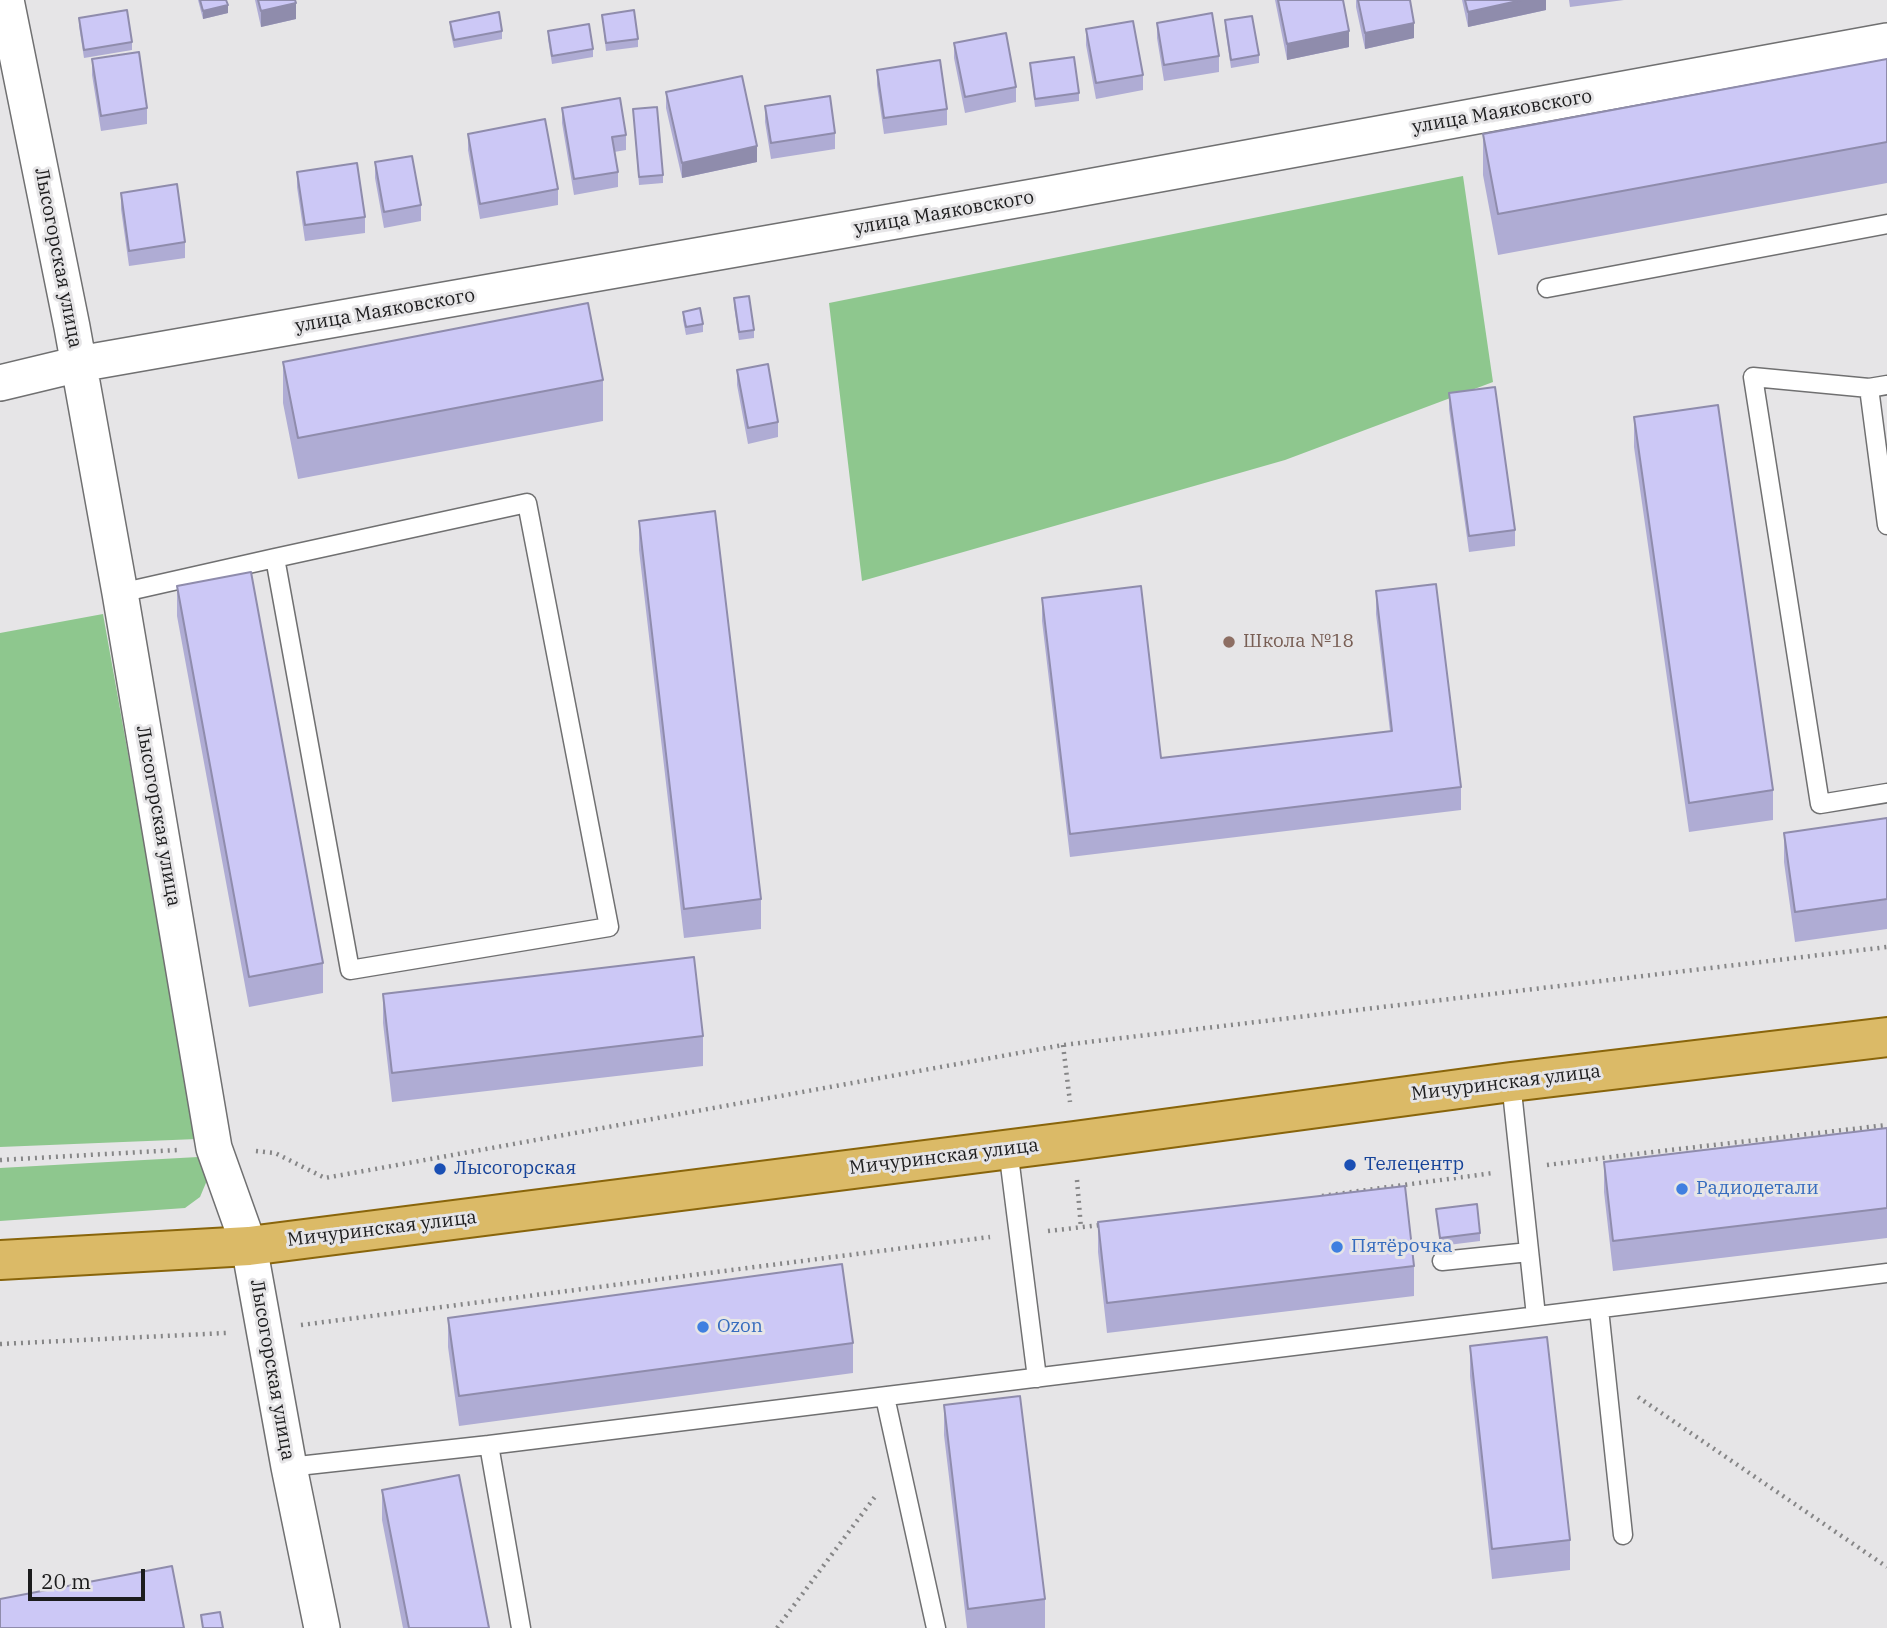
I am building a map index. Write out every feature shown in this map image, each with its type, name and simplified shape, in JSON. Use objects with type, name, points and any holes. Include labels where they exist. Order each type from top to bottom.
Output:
[{"type":"main road","name":"Мичуринская улица","points":[[0,1260],[249,1246],[1511,1082],[1887,1037]]},
{"type":"street","name":"Лысогорская улица","points":[[6,0],[79,364],[214,1148],[249,1246],[289,1467],[322,1628]]},
{"type":"street","name":"улица Маяковского","points":[[0,383],[79,364],[1050,194],[1887,41]]},
{"type":"lane","points":[[1547,288],[1887,224]]},
{"type":"lane","points":[[1887,385],[1869,388],[1753,377],[1820,804],[1887,793]]},
{"type":"lane","points":[[1869,388],[1887,525]]},
{"type":"lane","points":[[120,593],[275,558],[527,503],[609,928],[350,970],[275,558]]},
{"type":"lane","points":[[1511,1082],[1536,1317]]},
{"type":"lane","points":[[1008,1149],[1037,1378]]},
{"type":"lane","points":[[1442,1261],[1529,1252]]},
{"type":"lane","points":[[289,1467],[489,1446],[1887,1273]]},
{"type":"lane","points":[[1598,1309],[1623,1535]]},
{"type":"lane","points":[[885,1397],[936,1628]]},
{"type":"lane","points":[[489,1446],[521,1628]]},
{"type":"path","points":[[0,1160],[214,1148],[275,1153],[325,1178],[1063,1045],[1887,947]]},
{"type":"path","points":[[1314,1197],[1627,1155],[1887,1125]]},
{"type":"path","points":[[0,1345],[266,1329],[1108,1224]]},
{"type":"path","points":[[1606,1375],[1887,1567]]},
{"type":"path","points":[[777,1628],[900,1464]]},
{"type":"green space","points":[[1463,176],[1493,382],[1285,460],[862,581],[829,303]]},
{"type":"green space","points":[[103,614],[197,1139],[0,1147],[0,633]]},
{"type":"green space","points":[[198,1157],[208,1168],[208,1178],[200,1197],[185,1208],[0,1221],[0,1168]]},
{"type":"building","points":[[200,0],[226,0],[228,5],[203,11]]},
{"type":"building","points":[[258,0],[295,0],[296,3],[261,11]]},
{"type":"building","points":[[1278,0],[1343,0],[1349,31],[1287,44]]},
{"type":"building","points":[[1358,0],[1410,0],[1414,23],[1365,33]]},
{"type":"building","points":[[1465,0],[1522,0],[1468,12]]},
{"type":"building","points":[[127,10],[132,42],[84,50],[79,18]]},
{"type":"building","points":[[634,10],[638,39],[606,43],[602,15]]},
{"type":"building","points":[[499,12],[502,31],[454,40],[450,22]]},
{"type":"building","points":[[1212,13],[1219,56],[1164,65],[1157,23]]},
{"type":"building","points":[[1252,16],[1259,55],[1231,60],[1225,20]]},
{"type":"building","points":[[1133,21],[1143,75],[1096,83],[1086,29]]},
{"type":"building","points":[[589,24],[593,49],[552,56],[548,31]]},
{"type":"building","points":[[1006,33],[1016,87],[965,97],[954,43]]},
{"type":"building","points":[[139,52],[147,108],[101,116],[92,59]]},
{"type":"building","points":[[1074,57],[1079,93],[1035,99],[1030,63]]},
{"type":"building","points":[[1887,59],[1887,142],[1498,214],[1483,134]]},
{"type":"building","points":[[940,60],[947,109],[884,118],[877,70]]},
{"type":"building","points":[[742,76],[757,146],[682,163],[666,92]]},
{"type":"building","points":[[830,96],[835,133],[771,143],[765,106]]},
{"type":"building","points":[[620,98],[626,135],[612,137],[618,172],[574,179],[562,108]]},
{"type":"building","points":[[657,107],[663,175],[639,177],[633,109]]},
{"type":"building","points":[[545,119],[558,189],[480,204],[468,134]]},
{"type":"building","points":[[412,156],[421,205],[384,212],[375,162]]},
{"type":"building","points":[[357,163],[365,217],[305,225],[297,172]]},
{"type":"building","points":[[177,184],[185,242],[129,251],[121,193]]},
{"type":"building","points":[[749,296],[754,330],[739,332],[734,298]]},
{"type":"building","points":[[588,303],[603,380],[298,438],[283,362]]},
{"type":"building","points":[[700,308],[703,324],[686,327],[683,312]]},
{"type":"building","points":[[768,364],[778,422],[748,428],[737,370]]},
{"type":"building","points":[[1495,387],[1515,530],[1469,536],[1449,393]]},
{"type":"building","points":[[1718,405],[1773,790],[1689,803],[1634,417]]},
{"type":"building","points":[[715,511],[761,899],[684,909],[639,521]]},
{"type":"building","points":[[251,572],[323,963],[249,977],[177,586]]},
{"type":"building","points":[[1436,584],[1461,787],[1070,834],[1042,598],[1141,586],[1161,758],[1392,731],[1376,591]]},
{"type":"building","points":[[1887,818],[1887,899],[1795,912],[1784,833]]},
{"type":"building","points":[[694,957],[703,1036],[392,1073],[383,994]]},
{"type":"building","points":[[1887,1128],[1887,1208],[1613,1241],[1604,1162]]},
{"type":"building","points":[[1405,1186],[1414,1266],[1107,1303],[1098,1222]]},
{"type":"building","points":[[1477,1204],[1480,1233],[1440,1238],[1436,1209]]},
{"type":"building","points":[[842,1264],[853,1343],[459,1396],[448,1318]]},
{"type":"building","points":[[1547,1337],[1570,1540],[1492,1549],[1470,1346]]},
{"type":"building","points":[[1020,1396],[1045,1599],[968,1609],[944,1405]]},
{"type":"building","points":[[459,1475],[489,1628],[409,1628],[382,1490]]},
{"type":"building","points":[[172,1566],[184,1628],[0,1628],[0,1599]]},
{"type":"building","points":[[220,1612],[223,1628],[203,1628],[201,1615]]},
{"type":"place","name":"Школа №18","points":[[1229,642]]},
{"type":"place","name":"Телецентр","points":[[1350,1165]]},
{"type":"place","name":"Лысогорская","points":[[440,1169]]},
{"type":"place","name":"Радиодетали","points":[[1682,1189]]},
{"type":"place","name":"Пятёрочка","points":[[1337,1247]]},
{"type":"place","name":"Ozon","points":[[703,1327]]}]
